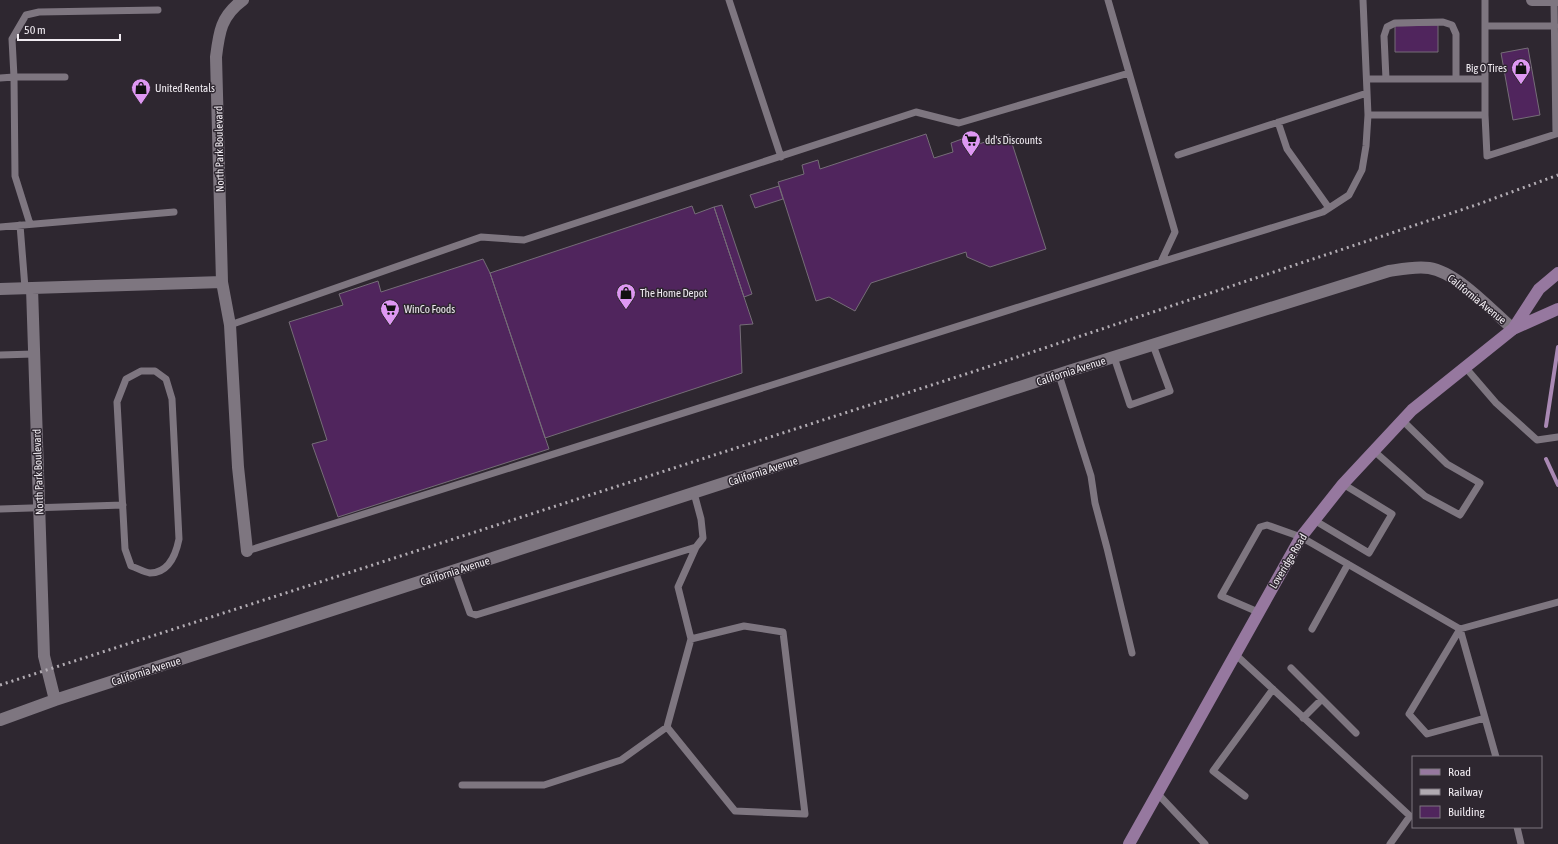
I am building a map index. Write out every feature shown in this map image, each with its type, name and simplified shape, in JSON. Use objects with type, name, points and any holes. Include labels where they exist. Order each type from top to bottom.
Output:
[{"type":"main road","name":"Loveridge Road","points":[[1513,329],[1539,289],[1558,273]]},
{"type":"main road","name":"Loveridge Road","points":[[1129,844],[1258,612],[1301,537],[1314,520],[1343,484],[1412,410],[1513,329],[1558,309]]},
{"type":"street","name":"North Park Boulevard","points":[[243,0],[227,15],[220,29],[216,57],[222,282],[230,325],[238,467],[247,551]]},
{"type":"street","points":[[1532,0],[1558,0]]},
{"type":"street","name":"California Avenue","points":[[0,720],[55,700],[1114,357],[1389,271],[1412,267],[1428,268],[1443,272],[1458,282],[1513,329]]},
{"type":"street","points":[[0,289],[222,282]]},
{"type":"street","name":"North Park Boulevard","points":[[28,288],[34,354],[44,656],[55,700]]},
{"type":"lane","points":[[729,0],[781,157]]},
{"type":"lane","points":[[1108,0],[1175,232],[1161,262]]},
{"type":"lane","points":[[247,551],[1322,212],[1349,195],[1362,170],[1366,146],[1368,115],[1363,0]]},
{"type":"lane","points":[[1485,0],[1485,115],[1487,156],[1556,134],[1554,0]]},
{"type":"lane","points":[[30,224],[15,176],[12,39],[26,15],[39,12],[158,10]]},
{"type":"lane","points":[[1386,79],[1384,36],[1387,28],[1395,23],[1443,22],[1452,25],[1456,34],[1456,79]]},
{"type":"lane","points":[[1486,26],[1555,26]]},
{"type":"lane","points":[[230,325],[481,237],[524,240],[916,112],[959,123],[1129,73]]},
{"type":"lane","points":[[0,78],[65,77]]},
{"type":"lane","points":[[1366,79],[1485,79]]},
{"type":"lane","points":[[1178,155],[1367,93]]},
{"type":"lane","points":[[1368,115],[1485,115]]},
{"type":"lane","points":[[1278,122],[1287,149],[1329,208]]},
{"type":"lane","points":[[0,227],[174,212]]},
{"type":"lane","points":[[20,225],[28,288]]},
{"type":"lane","points":[[1114,357],[1130,405],[1170,391],[1153,345]]},
{"type":"lane","points":[[0,355],[34,354]]},
{"type":"lane","points":[[1465,367],[1496,404],[1537,440],[1557,440]]},
{"type":"lane","points":[[141,371],[155,371],[166,379],[172,399],[179,539],[176,554],[166,568],[150,573],[132,566],[125,549],[122,505],[117,402],[126,379],[141,371]]},
{"type":"lane","points":[[1059,375],[1091,476],[1095,503],[1132,653]]},
{"type":"lane","points":[[1374,451],[1425,496],[1460,516],[1480,483],[1448,464],[1402,420]]},
{"type":"lane","points":[[1314,520],[1369,553],[1392,514],[1343,484]]},
{"type":"lane","points":[[462,785],[544,785],[621,760],[667,727],[691,639],[678,587],[696,547],[702,538],[701,519],[694,493]]},
{"type":"lane","points":[[0,509],[122,505]]},
{"type":"lane","points":[[1258,612],[1222,597],[1221,594],[1262,526],[1267,525],[1301,537],[1460,629],[1496,756]]},
{"type":"lane","points":[[455,571],[470,613],[476,615],[696,547]]},
{"type":"lane","points":[[1312,629],[1348,564]]},
{"type":"lane","points":[[1485,718],[1428,734],[1409,714],[1460,629],[1558,602]]},
{"type":"lane","points":[[667,727],[735,811],[805,814],[783,632],[744,626],[691,639]]},
{"type":"lane","points":[[1235,654],[1410,816],[1390,844]]},
{"type":"lane","points":[[1291,668],[1356,733]]},
{"type":"lane","points":[[1245,796],[1214,771],[1273,689]]},
{"type":"lane","points":[[1303,718],[1322,699]]},
{"type":"lane","points":[[1157,794],[1205,844]]},
{"type":"lane","points":[[1516,828],[1521,844]]},
{"type":"building","points":[[1438,25],[1438,52],[1395,52],[1395,26]]},
{"type":"building","points":[[1528,48],[1540,115],[1513,120],[1501,53]]},
{"type":"building","points":[[926,134],[934,158],[953,152],[951,143],[973,135],[976,145],[1009,134],[1046,249],[990,267],[967,257],[966,252],[871,283],[855,311],[829,297],[816,301],[778,182],[804,174],[802,165],[818,160],[820,169]]},
{"type":"building","points":[[779,186],[783,199],[755,208],[750,195]]},
{"type":"building","points":[[722,205],[752,294],[744,297],[714,207]]},
{"type":"building","name":"The Home Depot","points":[[692,206],[695,214],[714,207],[753,324],[740,325],[742,373],[545,438],[490,273]]},
{"type":"building","points":[[483,259],[490,273],[549,449],[338,517],[312,444],[327,440],[289,322],[343,305],[339,294],[378,281],[381,292]]},
{"type":"waterway","points":[[1546,426],[1558,347]]},
{"type":"waterway","points":[[1546,459],[1558,485]]},
{"type":"railway","points":[[0,685],[969,373],[1476,205],[1558,175]]},
{"type":"place","name":"Big O Tires","points":[[1521,85]]},
{"type":"place","name":"United Rentals","points":[[141,105]]},
{"type":"place","name":"dd's Discounts","points":[[971,157]]},
{"type":"place","name":"The Home Depot","points":[[626,310]]},
{"type":"place","name":"WinCo Foods","points":[[390,326]]}]
